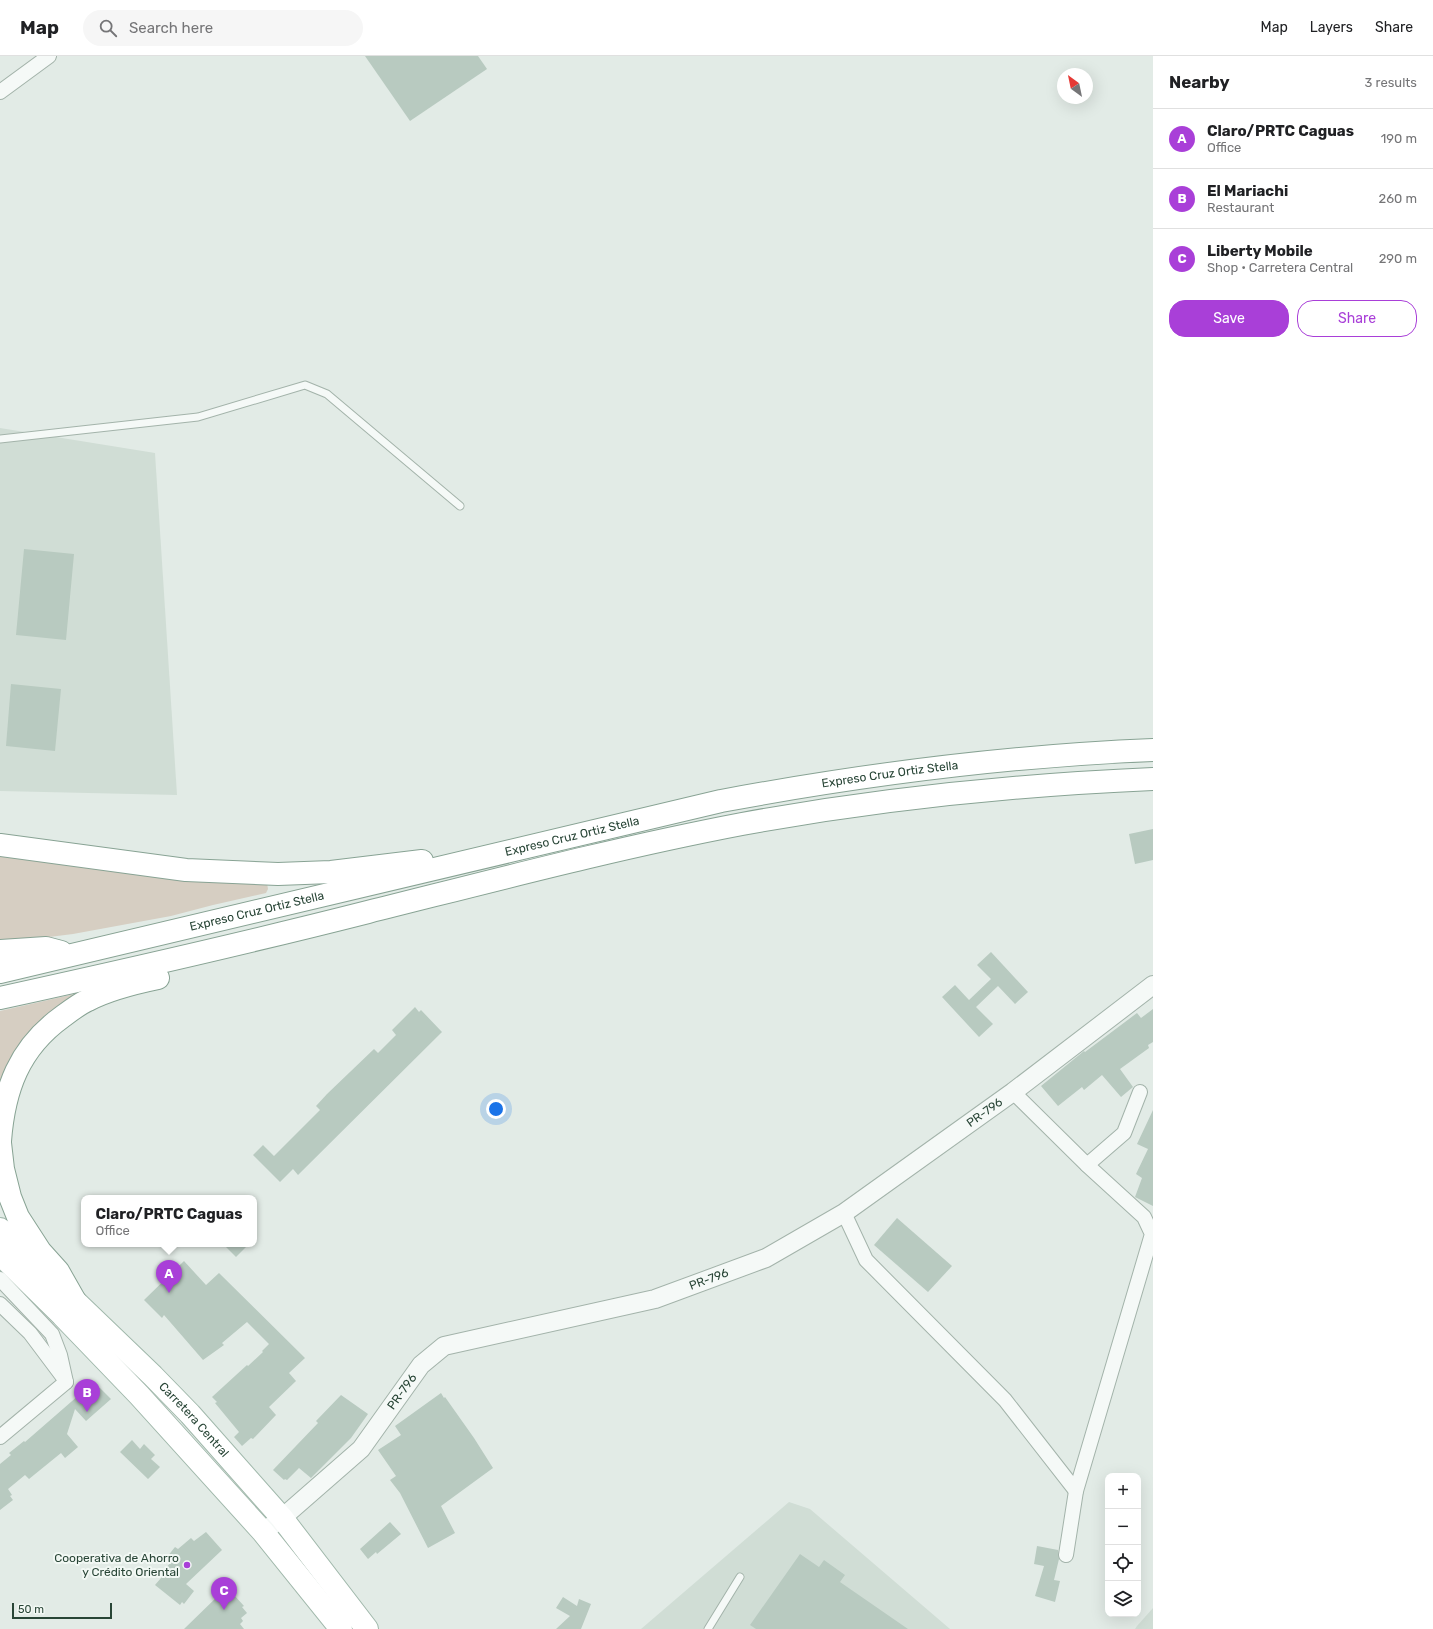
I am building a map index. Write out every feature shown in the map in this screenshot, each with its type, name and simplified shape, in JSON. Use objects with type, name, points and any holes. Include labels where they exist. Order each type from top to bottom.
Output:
[{"type":"main road","name":"Expreso Cruz Ortiz Stella","points":[[0,972],[721,801],[807,784],[938,766],[1025,757],[1153,750]]},
{"type":"main road","name":"Expreso Cruz Ortiz Stella","points":[[0,998],[235,946],[607,854],[743,824],[854,806],[938,795],[1030,786],[1153,779]]},
{"type":"main road","points":[[0,845],[186,870],[278,874],[331,872],[394,863],[498,854]]},
{"type":"main road","points":[[75,1301],[58,1271],[40,1251],[18,1216],[10,1197],[3,1169],[0,1142],[4,1105],[11,1082],[20,1062],[32,1043],[50,1026],[87,1000],[134,983],[172,974],[235,946]]},
{"type":"main road","points":[[0,951],[46,948],[74,955]]},
{"type":"main road","name":"Carretera Central","points":[[0,1229],[153,1376],[190,1414],[282,1518],[367,1629]]},
{"type":"main road","name":"Carretera Central","points":[[0,1254],[62,1315],[139,1395],[263,1532],[341,1629]]},
{"type":"street","points":[[0,92],[49,56]]},
{"type":"street","name":"PR-796","points":[[263,1532],[282,1518],[361,1448],[421,1365],[444,1346],[655,1298],[766,1258],[844,1213],[1013,1092],[1153,985]]},
{"type":"street","points":[[1013,1092],[1087,1165],[1144,1218],[1152,1234],[1076,1491],[1066,1555]]},
{"type":"street","points":[[1087,1165],[1124,1133],[1140,1092]]},
{"type":"street","points":[[844,1213],[866,1260],[1005,1400],[1076,1491]]},
{"type":"street","points":[[0,1279],[52,1334],[60,1355],[66,1382]]},
{"type":"street","points":[[0,1304],[30,1333],[66,1382]]},
{"type":"street","points":[[0,1437],[66,1382]]},
{"type":"lane","points":[[0,439],[198,417],[305,385],[327,394],[460,506]]},
{"type":"lane","points":[[708,1629],[740,1577]]},
{"type":"shaded area","points":[[0,428],[155,453],[177,795],[0,791]]},
{"type":"shaded area","points":[[0,854],[267,883],[268,889],[266,893],[171,916],[73,934],[0,941]]},
{"type":"shaded area","points":[[79,993],[45,1018],[26,1035],[14,1053],[0,1087],[0,1011]]},
{"type":"shaded area","points":[[789,1502],[810,1509],[950,1629],[641,1629]]},
{"type":"shaded area","points":[[1153,1608],[1153,1629],[1135,1629],[1137,1626]]},
{"type":"building","points":[[365,56],[478,56],[487,69],[410,121]]},
{"type":"building","points":[[24,549],[74,554],[66,640],[16,635]]},
{"type":"building","points":[[11,684],[61,689],[55,751],[6,746]]},
{"type":"building","points":[[1153,829],[1153,860],[1135,864],[1129,834]]},
{"type":"building","points":[[991,952],[1028,992],[1015,1004],[998,986],[976,1007],[993,1024],[979,1037],[942,997],[955,985],[969,1000],[991,979],[977,965]]},
{"type":"building","points":[[415,1007],[419,1012],[421,1010],[442,1032],[298,1175],[293,1169],[280,1182],[253,1155],[263,1145],[274,1156],[320,1110],[316,1106],[327,1094],[374,1049],[378,1053],[396,1035],[392,1030]]},
{"type":"building","points":[[1153,1009],[1153,1042],[1148,1045],[1149,1048],[1120,1069],[1133,1087],[1121,1097],[1102,1075],[1084,1090],[1082,1087],[1058,1106],[1041,1086],[1084,1051],[1085,1052],[1137,1013],[1141,1018]]},
{"type":"building","points":[[1153,1110],[1153,1206],[1135,1197],[1142,1178],[1136,1174],[1148,1149],[1137,1144]]},
{"type":"building","points":[[897,1218],[952,1266],[928,1292],[874,1245]]},
{"type":"building","points":[[226,1247],[246,1247],[236,1257]]},
{"type":"building","points":[[184,1261],[206,1285],[219,1273],[305,1358],[289,1373],[296,1381],[269,1407],[276,1415],[253,1439],[251,1438],[242,1446],[234,1437],[239,1432],[215,1403],[217,1402],[212,1397],[247,1365],[248,1366],[269,1344],[247,1322],[222,1343],[224,1345],[203,1360],[164,1315],[162,1318],[144,1300]]},
{"type":"building","points":[[92,1386],[100,1388],[111,1399],[86,1421],[75,1409],[67,1434],[78,1447],[65,1458],[61,1453],[29,1479],[25,1475],[8,1489],[13,1500],[0,1510],[0,1464],[11,1455],[9,1453],[24,1441],[25,1442],[79,1395]]},
{"type":"building","points":[[441,1393],[474,1438],[493,1468],[441,1506],[455,1533],[428,1548],[400,1493],[390,1480],[396,1476],[378,1450],[401,1435],[395,1426]]},
{"type":"building","points":[[341,1395],[368,1414],[351,1438],[311,1478],[299,1468],[287,1480],[284,1480],[273,1470],[318,1423],[316,1421]]},
{"type":"building","points":[[132,1440],[140,1449],[144,1444],[155,1455],[151,1459],[160,1467],[148,1479],[120,1452]]},
{"type":"building","points":[[390,1522],[401,1534],[377,1554],[376,1552],[368,1559],[360,1549]]},
{"type":"building","name":"Cooperativa de Ahorro y Crédito Oriental","points":[[206,1532],[222,1550],[186,1584],[194,1591],[184,1604],[182,1602],[180,1605],[155,1585],[167,1571],[165,1569],[172,1561],[167,1557],[175,1547],[178,1549],[191,1538],[194,1541]]},
{"type":"building","points":[[1037,1546],[1058,1550],[1059,1559],[1054,1580],[1060,1581],[1055,1602],[1035,1596],[1044,1566],[1034,1564]]},
{"type":"building","points":[[800,1554],[819,1567],[824,1560],[845,1575],[840,1582],[908,1629],[756,1629],[750,1625]]},
{"type":"building","points":[[227,1591],[232,1596],[234,1595],[244,1606],[242,1607],[247,1613],[241,1618],[243,1621],[240,1624],[244,1629],[184,1629],[221,1593],[222,1595]]},
{"type":"building","points":[[563,1597],[577,1606],[579,1599],[591,1604],[581,1629],[556,1629],[570,1616],[556,1608]]},
{"type":"place","name":"Claro/PRTC Caguas","points":[[169,1293]]},
{"type":"place","name":"El Mariachi","points":[[87,1412]]},
{"type":"place","name":"Cooperativa de Ahorro y Crédito Oriental","points":[[187,1565]]},
{"type":"place","name":"Liberty Mobile","points":[[224,1610]]}]
